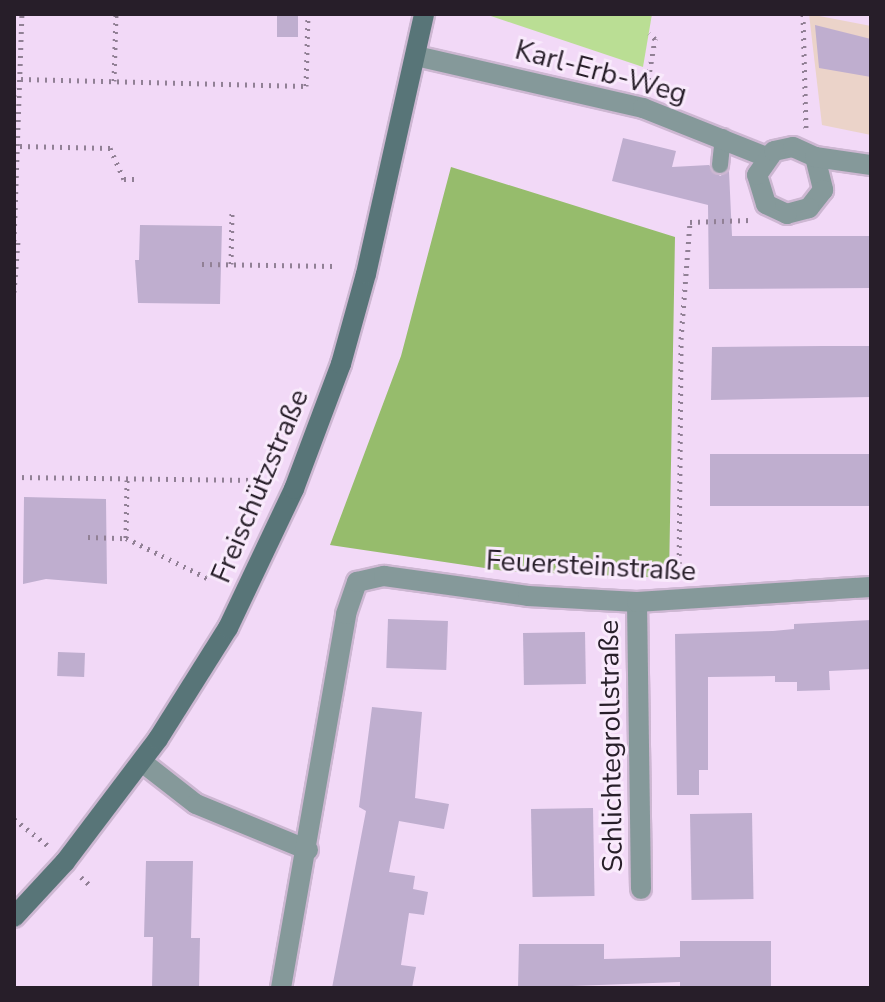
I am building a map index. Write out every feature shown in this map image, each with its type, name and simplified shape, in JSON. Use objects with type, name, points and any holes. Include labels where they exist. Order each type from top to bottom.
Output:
[{"type":"main road","name":"Freischützstraße","points":[[14,917],[65,862],[142,762],[228,628],[313,440],[366,274],[424,14]]},
{"type":"street","name":"Karl-Erb-Weg","points":[[416,56],[643,108],[723,137],[766,157]]},
{"type":"street","points":[[809,153],[823,190],[809,208],[787,214],[766,204],[757,185],[766,157],[784,148],[871,165]]},
{"type":"street","name":"Feuersteinstraße","points":[[308,850],[346,614],[357,582],[384,576],[528,596],[637,602],[871,587]]},
{"type":"street","name":"Schlichtegrollstraße","points":[[637,602],[641,889]]},
{"type":"street","points":[[142,762],[196,804],[308,850],[281,988]]},
{"type":"lane","points":[[720,165],[723,137]]},
{"type":"path","points":[[14,292],[17,158],[20,146],[17,92],[21,79],[22,14]]},
{"type":"path","points":[[114,81],[116,14]]},
{"type":"path","points":[[21,79],[306,86],[308,14]]},
{"type":"path","points":[[803,14],[809,153]]},
{"type":"path","points":[[14,23],[22,23]]},
{"type":"path","points":[[643,108],[655,39],[649,33]]},
{"type":"path","points":[[20,146],[110,148],[124,179],[140,179]]},
{"type":"path","points":[[679,600],[681,339],[690,222],[748,222],[766,204]]},
{"type":"path","points":[[231,264],[232,213]]},
{"type":"path","points":[[202,264],[334,266]]},
{"type":"path","points":[[14,477],[260,480]]},
{"type":"path","points":[[126,538],[127,480]]},
{"type":"path","points":[[88,537],[126,538],[211,580]]},
{"type":"shaded area","points":[[809,14],[871,26],[871,135],[822,125]]},
{"type":"green space","points":[[485,14],[652,14],[643,67]]},
{"type":"green space","points":[[451,167],[675,237],[669,578],[505,571],[330,545],[401,356]]},
{"type":"building","points":[[277,14],[298,14],[298,37],[277,37]]},
{"type":"building","points":[[815,25],[871,39],[871,77],[819,68]]},
{"type":"building","points":[[623,138],[676,151],[672,167],[709,165],[720,176],[729,171],[732,236],[871,236],[871,288],[709,289],[708,205],[612,181]]},
{"type":"building","points":[[140,225],[222,226],[220,304],[138,303],[135,260],[139,260]]},
{"type":"building","points":[[871,346],[871,397],[711,400],[712,347]]},
{"type":"building","points":[[710,454],[871,454],[871,506],[710,506]]},
{"type":"building","points":[[24,497],[106,499],[107,584],[46,579],[23,584]]},
{"type":"building","points":[[388,619],[448,621],[446,670],[386,668]]},
{"type":"building","points":[[871,620],[871,669],[829,671],[830,690],[797,691],[797,682],[775,682],[775,676],[708,677],[708,770],[699,770],[699,795],[677,795],[675,634],[773,631],[794,629],[794,624]]},
{"type":"building","points":[[585,632],[586,684],[524,685],[523,633]]},
{"type":"building","points":[[58,652],[85,653],[84,677],[57,676]]},
{"type":"building","points":[[372,707],[422,712],[415,798],[449,804],[444,829],[399,821],[389,872],[415,876],[413,889],[428,892],[424,915],[409,913],[401,965],[416,967],[412,988],[332,988],[366,811],[359,807]]},
{"type":"building","points":[[593,808],[595,896],[533,897],[531,809]]},
{"type":"building","points":[[752,813],[754,899],[692,900],[690,814]]},
{"type":"building","points":[[146,861],[193,861],[191,938],[200,938],[199,988],[152,988],[153,937],[144,937]]},
{"type":"building","points":[[680,941],[771,941],[771,988],[680,988],[680,982],[518,988],[519,944],[604,944],[604,959],[680,957]]}]
